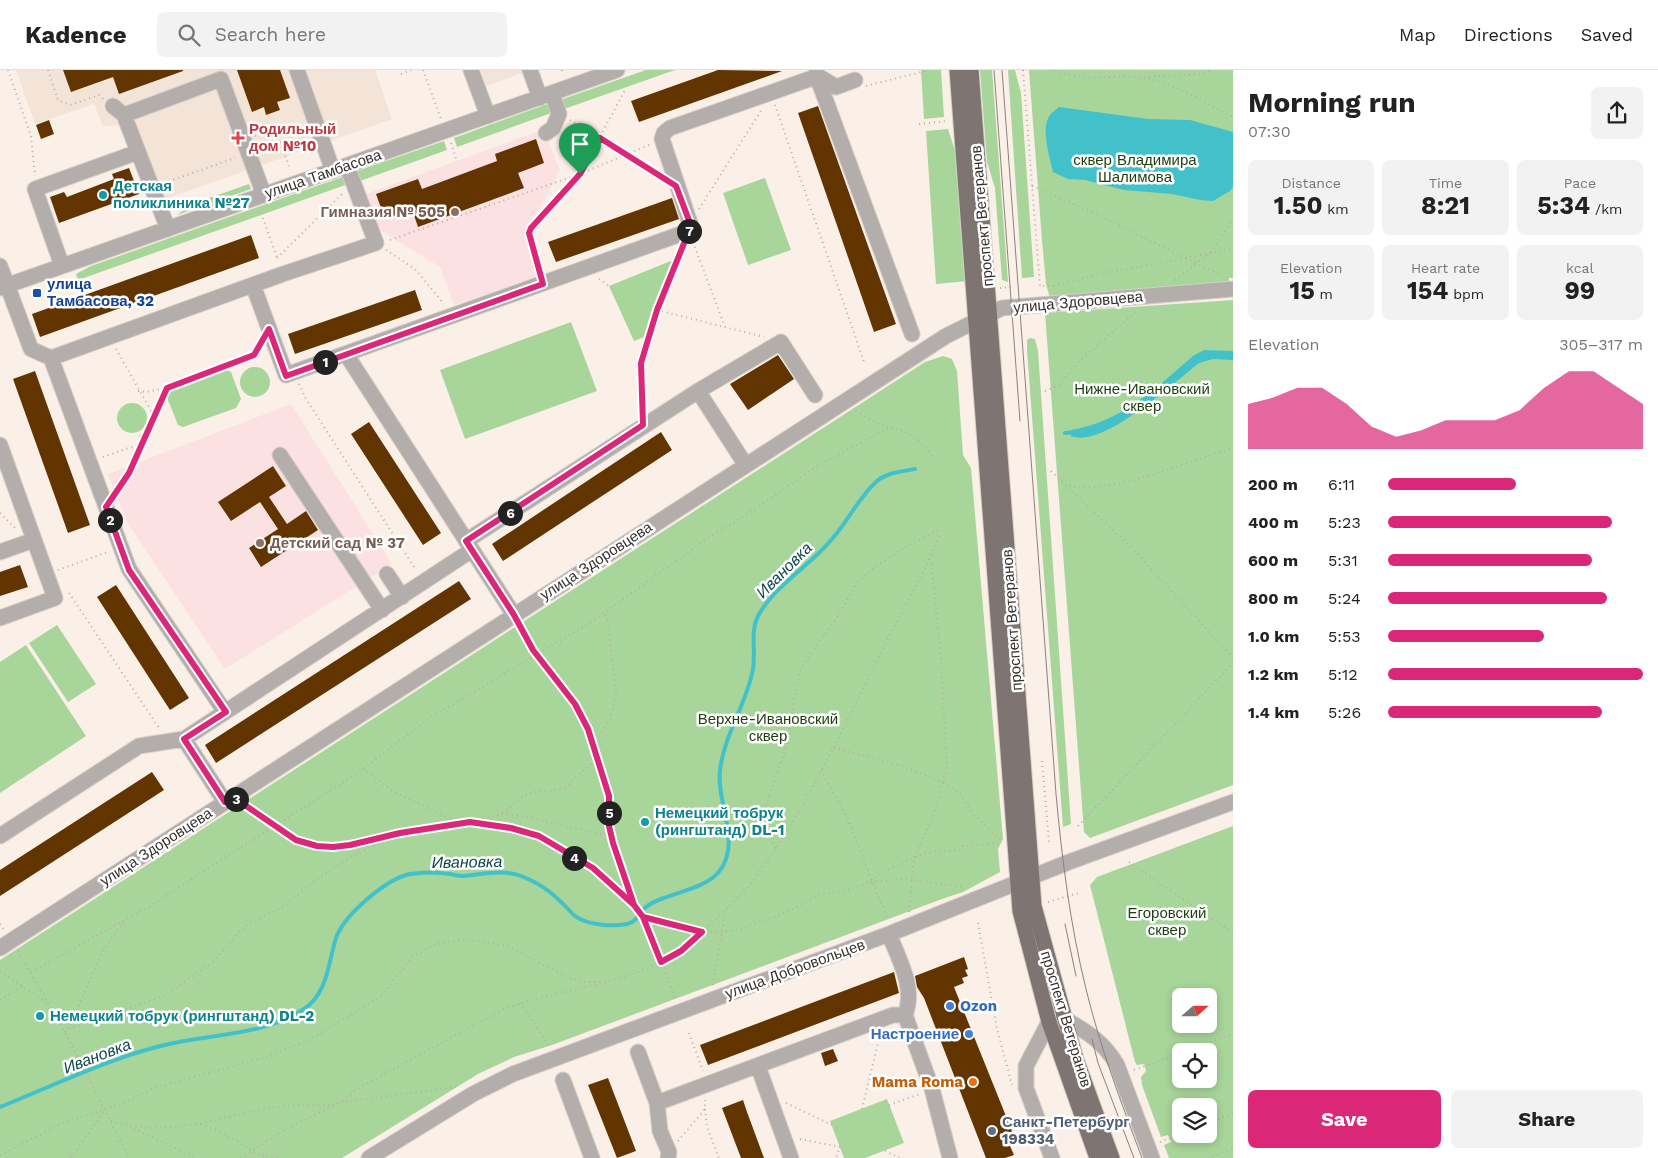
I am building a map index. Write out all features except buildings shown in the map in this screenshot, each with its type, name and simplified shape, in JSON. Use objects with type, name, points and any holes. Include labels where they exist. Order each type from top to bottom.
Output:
[{"type":"main road","name":"проспект Ветеранов","points":[[957,70],[975,321],[1024,881],[1034,906],[1056,1020],[1097,1158]]},
{"type":"main road","name":"проспект Ветеранов","points":[[971,70],[990,314],[1024,881]]},
{"type":"main road","name":"проспект Ветеранов","points":[[1056,1020],[1112,1158]]},
{"type":"street","points":[[297,70],[333,171]]},
{"type":"street","points":[[471,70],[488,116]]},
{"type":"street","points":[[530,70],[559,114],[553,128],[546,133]]},
{"type":"street","name":"улица Тамбасова","points":[[4,286],[488,116],[546,95],[597,73],[617,70]]},
{"type":"street","points":[[816,73],[836,87],[855,80]]},
{"type":"street","points":[[253,284],[286,376],[543,284],[689,227],[662,139],[664,133],[670,128],[771,93],[816,73]]},
{"type":"street","points":[[816,73],[912,334]]},
{"type":"street","points":[[168,229],[138,152],[119,110],[221,79],[264,195]]},
{"type":"street","points":[[62,266],[35,189],[138,152]]},
{"type":"street","points":[[0,266],[4,286],[31,349],[51,358],[253,284],[376,243],[348,166]]},
{"type":"street","name":"улица Здоровцева","points":[[6,944],[946,336],[990,314],[1012,307],[1229,283]]},
{"type":"street","points":[[0,836],[138,746],[184,739],[424,582],[469,546],[643,425],[781,342],[815,394]]},
{"type":"street","points":[[346,354],[514,615]]},
{"type":"street","points":[[51,358],[129,570],[226,712]]},
{"type":"street","points":[[698,391],[746,464]]},
{"type":"street","points":[[0,445],[5,474],[34,540],[55,598],[0,618]]},
{"type":"street","points":[[280,454],[382,610]]},
{"type":"street","points":[[0,552],[34,540]]},
{"type":"street","points":[[387,574],[402,597]]},
{"type":"street","points":[[184,739],[229,799]]},
{"type":"street","name":"улица Добровольцев","points":[[369,1158],[473,1094],[513,1074],[890,929],[1024,881],[1233,802]]},
{"type":"street","points":[[890,929],[910,989],[910,1002],[905,1015],[932,1089],[950,1158]]},
{"type":"street","points":[[657,1104],[884,1018],[905,1015]]},
{"type":"street","points":[[1052,1158],[1026,1088],[1026,1066],[1056,1020],[1091,1034],[1110,1053],[1117,1066],[1152,1158]]},
{"type":"street","points":[[638,1052],[657,1104],[660,1131],[669,1152],[668,1158]]},
{"type":"street","points":[[758,1066],[791,1158]]},
{"type":"street","points":[[563,1080],[592,1158]]},
{"type":"path","points":[[8,70],[31,136],[35,160],[35,189]]},
{"type":"path","points":[[48,70],[58,100],[70,105],[99,95],[119,110]]},
{"type":"path","points":[[401,74],[411,70]]},
{"type":"path","points":[[423,70],[442,121]]},
{"type":"path","points":[[855,80],[867,86],[928,70]]},
{"type":"path","points":[[1023,70],[1040,286],[1056,286],[1097,274],[1233,248]]},
{"type":"path","points":[[1055,70],[1070,77],[1141,77],[1205,74],[1212,70]]},
{"type":"path","points":[[1141,77],[1177,88],[1233,117]]},
{"type":"path","points":[[543,284],[529,233],[531,228],[580,174],[626,90]]},
{"type":"path","points":[[643,425],[641,363],[657,310],[689,227],[755,124],[771,93]]},
{"type":"path","points":[[771,93],[864,362]]},
{"type":"path","points":[[559,114],[676,186]]},
{"type":"path","points":[[920,124],[948,121]]},
{"type":"path","points":[[260,134],[275,129],[289,166]]},
{"type":"path","points":[[450,139],[457,161]]},
{"type":"path","points":[[394,239],[580,174],[662,139]]},
{"type":"path","points":[[157,185],[280,142]]},
{"type":"path","points":[[1032,186],[1090,211],[1185,258],[1229,283]]},
{"type":"path","points":[[277,258],[349,188]]},
{"type":"path","points":[[263,218],[283,274]]},
{"type":"path","points":[[1172,282],[1211,252],[1233,219]]},
{"type":"path","points":[[689,227],[725,328]]},
{"type":"path","points":[[376,243],[416,269],[453,316]]},
{"type":"path","points":[[657,310],[781,342]]},
{"type":"path","points":[[1045,391],[1059,385],[1079,361],[1138,310]]},
{"type":"path","points":[[138,391],[147,392],[167,388],[254,355],[269,329]]},
{"type":"path","points":[[111,336],[138,391],[154,416]]},
{"type":"path","points":[[294,373],[306,399],[424,582]]},
{"type":"path","points":[[106,507],[129,473],[167,388]]},
{"type":"path","points":[[851,408],[878,424],[900,429],[916,438],[935,458]]},
{"type":"path","points":[[147,417],[154,416]]},
{"type":"path","points":[[31,972],[126,920],[363,769],[433,716],[604,612],[710,536],[740,519],[810,470],[890,428]]},
{"type":"path","points":[[138,432],[143,443]]},
{"type":"path","points":[[89,462],[143,443]]},
{"type":"path","points":[[1069,486],[1085,488],[1115,485],[1233,448]]},
{"type":"path","points":[[1051,471],[1069,486],[1156,572],[1233,658]]},
{"type":"path","points":[[775,848],[764,818],[764,810],[786,748],[800,669],[834,622],[858,583],[875,568],[904,548],[940,528]]},
{"type":"path","points":[[241,1158],[252,1149],[338,1104],[357,1089],[502,1010],[520,1003],[607,982],[661,962],[681,951],[725,910],[753,880],[775,848],[833,748],[931,557],[940,535]]},
{"type":"path","points":[[46,574],[120,547]]},
{"type":"path","points":[[909,916],[910,880],[914,858],[932,819],[947,769],[946,735],[931,557]]},
{"type":"path","points":[[65,587],[168,740]]},
{"type":"path","points":[[229,799],[296,840],[333,847],[400,833],[470,822],[500,814],[532,792],[566,788],[594,761],[600,736],[610,720],[616,695],[608,622],[604,612]]},
{"type":"path","points":[[514,615],[536,654],[575,704],[588,729],[609,796],[610,833],[634,905]]},
{"type":"path","points":[[1078,826],[1233,663]]},
{"type":"path","points":[[833,748],[900,765],[944,783],[959,793],[963,803],[1004,843],[962,846]]},
{"type":"path","points":[[1042,761],[1049,842]]},
{"type":"path","points":[[363,769],[394,792],[460,823]]},
{"type":"path","points":[[821,770],[845,813],[890,929]]},
{"type":"path","points":[[500,814],[524,816],[600,834],[610,833]]},
{"type":"path","points":[[470,822],[511,828],[539,836],[593,868],[634,905],[642,917],[677,1003]]},
{"type":"path","points":[[65,1032],[164,996],[213,962],[240,931],[250,923],[283,907],[313,882],[348,859],[400,833]]},
{"type":"path","points":[[642,917],[702,932],[722,932],[746,928],[802,906],[822,894],[843,891],[865,884],[914,858],[936,851],[963,850]]},
{"type":"path","points":[[1129,862],[1233,932]]},
{"type":"path","points":[[871,881],[910,880],[965,888]]},
{"type":"path","points":[[1043,903],[1079,893]]},
{"type":"path","points":[[712,990],[725,910]]},
{"type":"path","points":[[69,1029],[102,952],[112,935],[126,920]]},
{"type":"path","points":[[0,924],[6,944],[31,972],[65,1032],[101,1099],[129,1158]]},
{"type":"path","points":[[978,924],[997,1030],[1014,1093]]},
{"type":"path","points":[[0,1156],[65,1122],[126,1102],[154,1088],[270,1056],[311,1039],[381,996],[412,957],[423,949],[447,940],[467,939],[508,946],[567,977],[583,982],[607,982]]},
{"type":"path","points":[[0,970],[49,1004]]},
{"type":"path","points":[[0,1000],[22,986]]},
{"type":"path","points":[[520,1003],[551,1049]]},
{"type":"path","points":[[862,1109],[884,1018]]},
{"type":"path","points":[[689,1033],[706,1078]]},
{"type":"path","points":[[1209,1043],[1233,1034]]},
{"type":"path","points":[[1134,1071],[1172,1056]]},
{"type":"path","points":[[130,1127],[160,1128],[199,1124],[285,1106],[338,1104],[456,1087]]},
{"type":"path","points":[[889,1105],[932,1089]]},
{"type":"path","points":[[768,1095],[832,1125]]},
{"type":"path","points":[[705,1102],[707,1127],[719,1158]]},
{"type":"path","points":[[679,1140],[705,1109]]},
{"type":"path","points":[[72,1158],[105,1110]]},
{"type":"path","points":[[1217,1120],[1233,1113]]},
{"type":"path","points":[[111,1121],[149,1134],[197,1158]]},
{"type":"path","points":[[199,1124],[219,1131],[265,1158]]},
{"type":"path","points":[[783,1136],[840,1147],[836,1158]]},
{"type":"path","points":[[1162,1141],[1172,1137]]},
{"type":"path","points":[[1208,1158],[1233,1149]]},
{"type":"path","points":[[885,1151],[900,1158]]},
{"type":"path","points":[[260,1154],[278,1158]]},
{"type":"shaded area","name":"Родильный дом №10","points":[[16,70],[375,70],[392,119],[163,200],[122,125],[103,126],[94,104],[35,124]]},
{"type":"shaded area","points":[[481,70],[530,70],[486,86]]},
{"type":"shaded area","name":"Гимназия № 505","points":[[544,129],[560,171],[524,235],[538,276],[454,305],[440,267],[380,230],[366,194]]},
{"type":"shaded area","name":"Детский сад № 37","points":[[291,404],[392,564],[225,669],[127,522],[108,474]]},
{"type":"green space","points":[[646,70],[675,70],[564,109],[560,100]]},
{"type":"green space","points":[[921,70],[941,70],[944,117],[924,119]]},
{"type":"green space","points":[[980,70],[992,70],[1008,282],[1002,280],[995,188],[987,162]]},
{"type":"green space","points":[[1008,70],[1015,70],[1021,93],[1034,277],[1022,278]]},
{"type":"green space","name":"сквер Владимира Шалимова","points":[[1029,70],[1233,70],[1233,278],[1229,278],[1229,283],[1050,298],[1046,284]]},
{"type":"green space","points":[[550,103],[554,112],[457,147],[454,138]]},
{"type":"green space","points":[[948,129],[959,163],[968,281],[936,284],[926,131]]},
{"type":"green space","points":[[444,141],[447,150],[360,181],[357,171]]},
{"type":"green space","points":[[345,176],[348,184],[78,280],[76,274],[91,266]]},
{"type":"green space","points":[[765,178],[791,250],[748,265],[723,193]]},
{"type":"green space","points":[[249,184],[251,189],[177,215],[192,204]]},
{"type":"green space","points":[[678,258],[649,335],[634,341],[609,286]]},
{"type":"green space","name":"Нижне-Ивановский сквер","points":[[1233,300],[1233,785],[1090,838],[1084,832],[1045,313]]},
{"type":"green space","points":[[571,322],[597,391],[465,439],[440,370]]},
{"type":"green space","points":[[1030,338],[1035,339],[1038,351],[1071,824],[1063,827],[1027,350],[1027,340]]},
{"type":"green space","name":"Верхне-Ивановский сквер","points":[[943,356],[952,359],[957,371],[963,455],[971,468],[1003,839],[998,849],[1000,872],[963,892],[552,1045],[514,1057],[478,1074],[342,1158],[0,1158],[0,960],[925,362]]},
{"type":"green space","points":[[255,367],[266,371],[270,382],[266,393],[255,397],[244,393],[240,382],[244,371]]},
{"type":"green space","points":[[224,369],[231,372],[241,399],[236,408],[183,427],[178,425],[166,395],[170,390]]},
{"type":"green space","points":[[132,403],[143,407],[147,418],[143,429],[132,433],[121,429],[117,418],[121,407]]},
{"type":"green space","points":[[57,625],[96,684],[68,702],[29,643]]},
{"type":"green space","points":[[26,645],[86,736],[0,793],[0,662]]},
{"type":"green space","name":"Егоровский сквер","points":[[1233,826],[1233,1158],[1169,1158],[1164,1145],[1171,1142],[1168,1135],[1161,1137],[1142,1085],[1141,1077],[1146,1071],[1144,1064],[1137,1065],[1135,1062],[1090,885],[1097,877]]},
{"type":"green space","points":[[887,1099],[904,1143],[865,1158],[844,1158],[830,1121]]},
{"type":"water","points":[[1059,107],[1148,119],[1190,120],[1233,132],[1233,187],[1230,191],[1213,201],[1172,194],[1124,190],[1085,180],[1068,179],[1053,172],[1046,135],[1047,121],[1051,114]]},
{"type":"water","points":[[1204,350],[1233,351],[1233,360],[1213,359],[1199,363],[1156,398],[1119,424],[1101,433],[1085,437],[1071,436],[1071,430],[1106,420],[1122,412],[1165,380],[1193,356]]},
{"type":"waterway","name":"Ивановка","points":[[1065,433],[1075,432]]},
{"type":"waterway","name":"Ивановка","points":[[0,1107],[126,1056],[169,1044],[256,1029],[289,1018],[304,1009],[318,995],[323,986],[340,929],[367,899],[400,877],[419,873],[445,873],[457,876],[496,873],[512,874],[541,886],[554,895],[580,919],[593,923],[614,925],[630,923],[652,903],[700,885],[713,878],[725,862],[729,837],[720,783],[722,757],[750,682],[754,662],[754,628],[758,616],[783,585],[814,558],[832,539],[865,494],[877,481],[890,474],[915,469]]},
{"type":"tram line","points":[[994,70],[1020,421]]},
{"type":"tram line","points":[[1002,70],[1056,794],[1064,867],[1075,940],[1092,1011],[1111,1074],[1142,1158]]},
{"type":"tram line","points":[[1065,924],[1076,976]]},
{"type":"tram line","points":[[1092,1039],[1098,1063],[1134,1158]]},
{"type":"place","name":"Родильный дом №10","points":[[238,138]]},
{"type":"place","name":"Детская поликлиника №27","points":[[103,195]]},
{"type":"place","name":"Гимназия № 505","points":[[455,212]]},
{"type":"place","name":"улица Тамбасова, 32","points":[[37,293]]},
{"type":"place","name":"Детский сад № 37","points":[[260,543]]},
{"type":"place","name":"Немецкий тобрук (рингштанд) DL-1","points":[[645,822]]},
{"type":"place","name":"Ozon","points":[[950,1006]]},
{"type":"place","name":"Немецкий тобрук (рингштанд) DL-2","points":[[40,1016]]},
{"type":"place","name":"Настроение","points":[[969,1034]]},
{"type":"place","name":"Mama Roma","points":[[973,1082]]},
{"type":"place","name":"Санкт-Петербург 198334","points":[[992,1131]]},
{"type":"route","points":[[580,174],[531,228],[529,233],[543,284],[286,376],[269,329],[254,355],[167,388],[129,473],[106,507],[129,570],[226,712],[184,739],[225,802],[233,797],[296,840],[317,846],[350,845],[400,833],[470,822],[511,828],[539,836],[593,868],[634,905],[638,911],[643,917],[661,962],[681,951],[702,932],[649,920],[643,917],[634,905],[628,892],[613,843],[609,826],[609,796],[588,729],[575,704],[533,650],[514,615],[466,541],[643,425],[641,363],[657,310],[689,231],[690,223],[676,186],[600,138],[580,174]]}]
